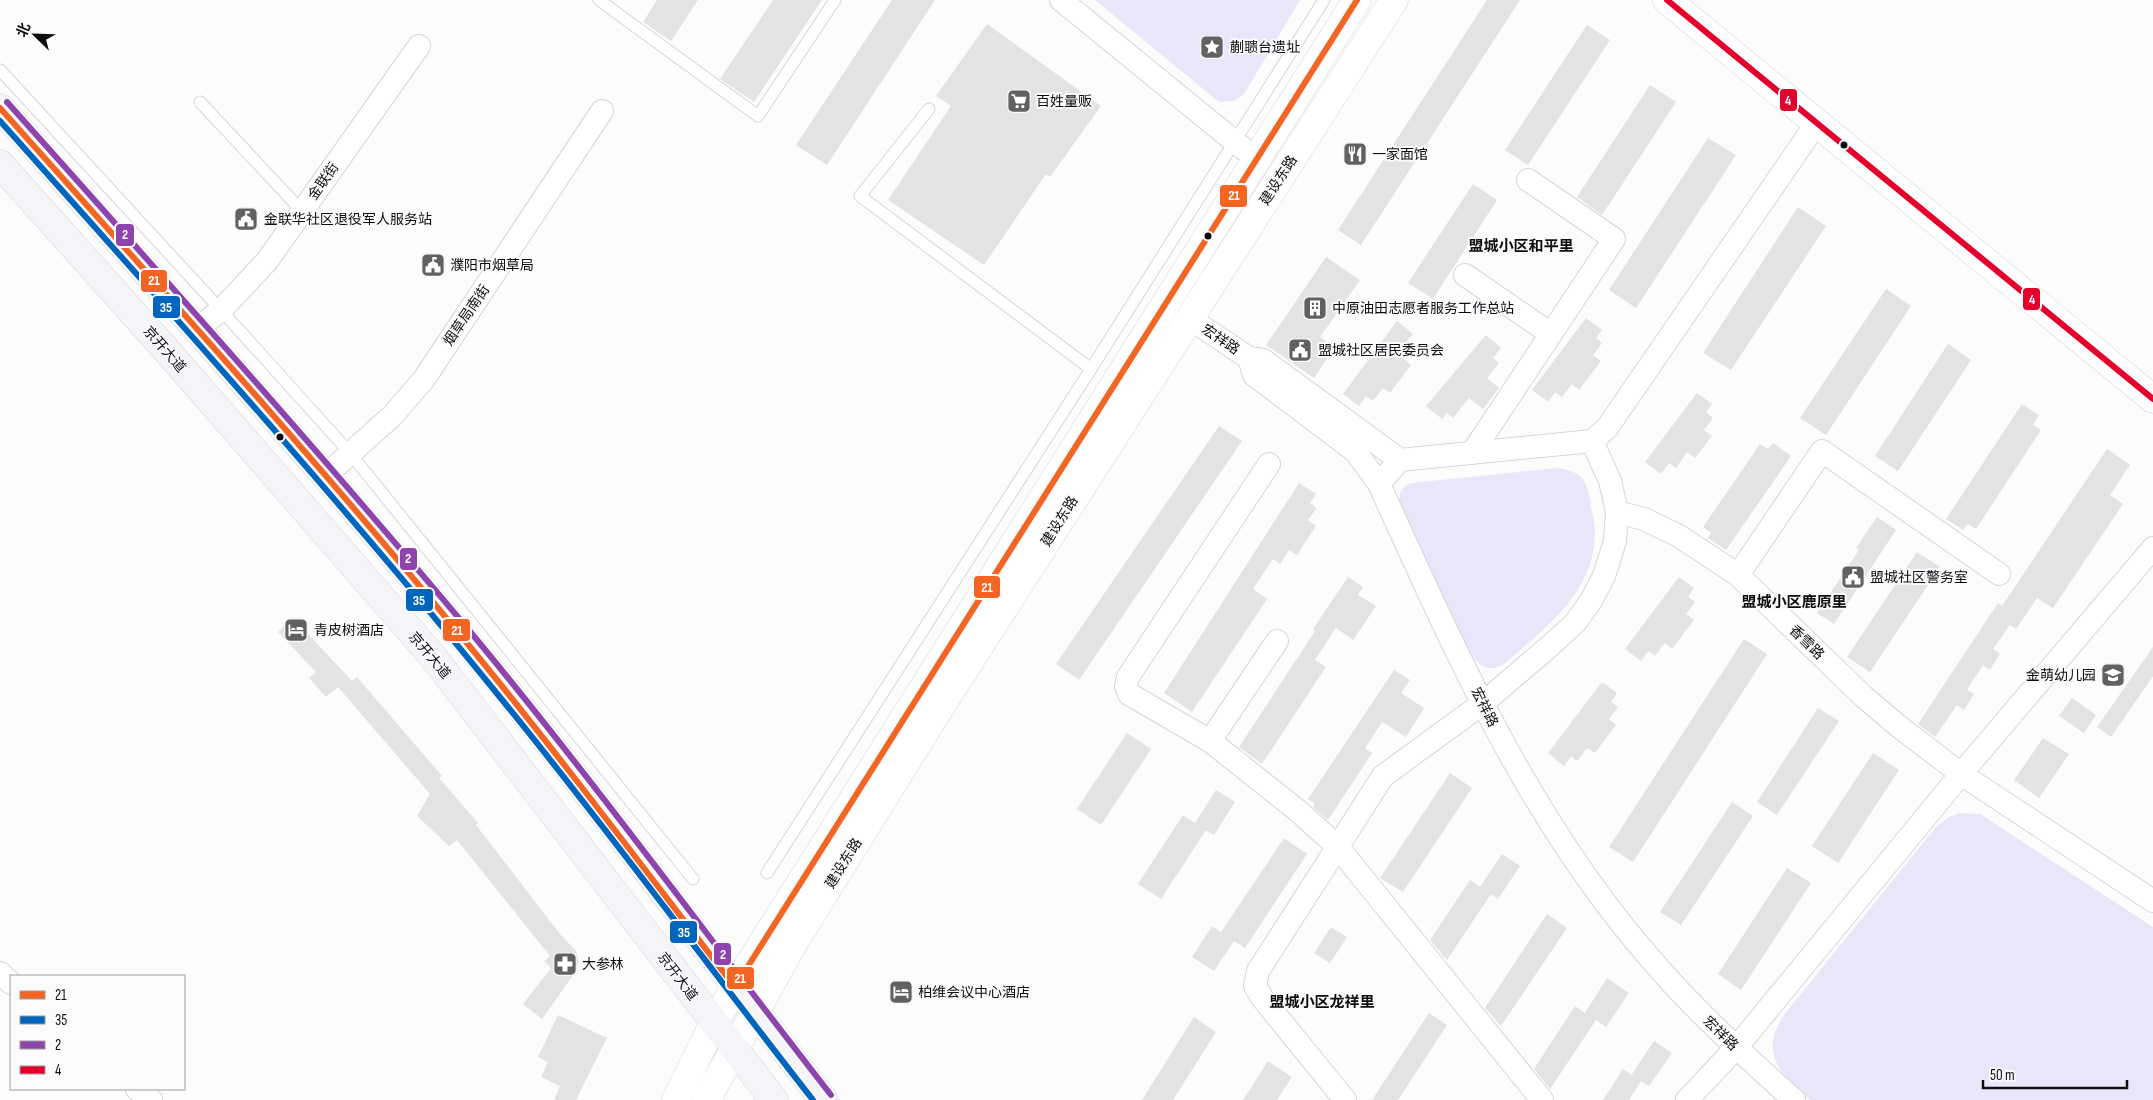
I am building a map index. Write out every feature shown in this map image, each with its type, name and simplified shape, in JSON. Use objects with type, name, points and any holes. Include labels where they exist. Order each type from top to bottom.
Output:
[{"type":"main road","name":"建设东路","points":[[676,1100],[714,1023],[735,987],[1357,0]]},
{"type":"main road","name":"建设东路","points":[[706,1100],[733,1047],[794,942],[939,709],[1394,0]]},
{"type":"main road","points":[[1667,0],[2153,399]]},
{"type":"main road","points":[[0,108],[197,329],[468,644],[556,753],[754,1012],[824,1100]]},
{"type":"main road","name":"京开大道","points":[[0,164],[174,359],[434,658],[774,1100]]},
{"type":"street","points":[[1061,0],[1256,159]]},
{"type":"street","name":"金联街","points":[[197,329],[221,310],[267,261],[419,46]]},
{"type":"street","name":"烟草局南街","points":[[324,476],[392,416],[424,379],[602,111]]},
{"type":"street","points":[[1249,358],[1263,360],[1400,460],[1592,441],[1606,428],[1816,124]]},
{"type":"street","points":[[1472,453],[1614,239],[1528,180]]},
{"type":"street","points":[[1465,275],[1551,334]]},
{"type":"street","name":"宏祥路","points":[[1189,318],[1249,358],[1254,374],[1356,452],[1379,484],[1482,704],[1518,770],[1552,826],[1602,897],[1648,957],[1693,1006],[1794,1100]]},
{"type":"street","points":[[1345,1100],[1263,999],[1255,986],[1258,971],[1383,776],[1482,704],[1551,645],[1574,623],[1591,601],[1604,576],[1615,541],[1617,512],[1610,481],[1592,441]]},
{"type":"street","points":[[1738,575],[1822,451],[1999,574]]},
{"type":"street","points":[[1379,484],[1400,460]]},
{"type":"street","points":[[1269,464],[1128,677],[1126,686],[1129,694],[1210,741],[1297,810],[1337,846],[1542,1100]]},
{"type":"street","name":"香雪路","points":[[1617,512],[1644,519],[1679,536],[1738,575],[1863,696],[1961,774],[2153,901]]},
{"type":"street","points":[[1687,1100],[1736,1048],[1961,774],[2153,548]]},
{"type":"street","points":[[1210,741],[1276,642]]},
{"type":"street","points":[[0,974],[10,982]]},
{"type":"street","points":[[138,1090],[151,1100]]},
{"type":"lane","points":[[599,0],[758,116],[835,0]]},
{"type":"lane","points":[[767,873],[1091,370],[1324,0]]},
{"type":"lane","points":[[0,70],[350,453],[693,879]]},
{"type":"lane","points":[[200,102],[302,211]]},
{"type":"lane","points":[[929,109],[860,196],[1091,370]]},
{"type":"shaded area","name":"蒯聩台遗址","points":[[1095,0],[1300,0],[1244,94],[1234,101],[1219,102]]},
{"type":"shaded area","points":[[1557,468],[1579,475],[1586,484],[1595,532],[1593,554],[1577,591],[1565,608],[1504,664],[1494,668],[1485,667],[1471,654],[1402,512],[1399,498],[1401,491],[1406,485],[1411,483]]},
{"type":"shaded area","points":[[1959,813],[1980,814],[2153,927],[2153,1100],[1810,1100],[1788,1079],[1781,1069],[1775,1060],[1774,1038],[1778,1025],[1787,1011],[1936,827],[1947,818]]},
{"type":"building","points":[[657,0],[698,0],[671,41],[643,22]]},
{"type":"building","points":[[773,0],[822,0],[754,102],[720,79]]},
{"type":"building","points":[[892,0],[935,0],[827,165],[796,145]]},
{"type":"building","points":[[1487,0],[1520,0],[1361,245],[1338,230]]},
{"type":"building","points":[[987,24],[1101,106],[1050,177],[1046,174],[984,265],[888,200],[951,106],[936,96]]},
{"type":"building","points":[[1587,25],[1610,40],[1528,165],[1505,150]]},
{"type":"building","points":[[1650,85],[1676,102],[1602,215],[1577,197]]},
{"type":"building","points":[[1708,138],[1736,155],[1636,308],[1609,290]]},
{"type":"building","points":[[1473,184],[1497,200],[1433,299],[1408,283]]},
{"type":"building","points":[[1798,207],[1826,226],[1731,370],[1703,353]]},
{"type":"building","name":"中原油田志愿者服务工作总站","points":[[1326,257],[1360,280],[1320,337],[1335,347],[1314,378],[1266,345]]},
{"type":"building","points":[[1886,289],[1911,306],[1826,435],[1800,418]]},
{"type":"building","points":[[1586,318],[1602,330],[1596,338],[1602,343],[1593,355],[1601,361],[1579,390],[1572,384],[1562,397],[1555,392],[1548,402],[1532,390]]},
{"type":"building","points":[[1397,321],[1413,334],[1406,342],[1413,347],[1404,359],[1411,365],[1390,393],[1383,388],[1373,401],[1366,396],[1359,406],[1343,394]]},
{"type":"building","points":[[1486,335],[1501,348],[1493,358],[1499,363],[1487,378],[1499,388],[1483,409],[1469,398],[1453,418],[1447,413],[1442,419],[1426,406]]},
{"type":"building","points":[[1948,344],[1971,360],[1898,471],[1875,456]]},
{"type":"building","points":[[1697,393],[1712,404],[1706,412],[1713,418],[1704,430],[1712,436],[1695,458],[1687,452],[1676,468],[1669,463],[1661,474],[1645,462]]},
{"type":"building","points":[[2022,404],[2039,415],[2033,425],[2041,430],[1976,529],[1968,524],[1963,530],[1946,519]]},
{"type":"building","points":[[1219,426],[1242,441],[1079,680],[1056,664]]},
{"type":"building","points":[[1773,443],[1791,456],[1726,550],[1708,538],[1711,533],[1703,527],[1760,444],[1768,449]]},
{"type":"building","points":[[2107,449],[2130,465],[2110,495],[2123,504],[2053,608],[2037,598],[2016,629],[2010,625],[1993,649],[2000,654],[1990,670],[1983,665],[1967,690],[1974,694],[1964,710],[1957,705],[1935,737],[1918,724],[1998,603],[2002,606]]},
{"type":"building","points":[[1299,483],[1316,494],[1310,503],[1317,508],[1308,520],[1316,526],[1297,555],[1289,550],[1280,564],[1273,559],[1253,589],[1267,599],[1192,712],[1164,693]]},
{"type":"building","points":[[1877,517],[1896,530],[1834,624],[1817,613],[1859,550],[1856,548]]},
{"type":"building","points":[[1917,552],[1940,567],[1870,672],[1847,657]]},
{"type":"building","points":[[1348,577],[1363,587],[1358,595],[1376,606],[1353,640],[1336,628],[1315,660],[1326,667],[1262,764],[1239,747]]},
{"type":"building","points":[[1679,577],[1694,588],[1688,597],[1695,602],[1686,614],[1694,620],[1672,649],[1665,643],[1655,656],[1648,651],[1641,661],[1625,649]]},
{"type":"building","points":[[293,618],[352,681],[357,677],[442,776],[439,778],[478,823],[476,825],[560,934],[576,951],[579,962],[574,974],[542,1019],[523,1004],[551,968],[544,961],[550,956],[457,840],[449,846],[417,816],[430,794],[338,687],[326,697],[309,678],[316,672],[278,632]]},
{"type":"building","points":[[1744,639],[1767,654],[1633,862],[1609,847]]},
{"type":"building","points":[[2153,647],[2153,676],[2111,737],[2097,727]]},
{"type":"building","points":[[1394,670],[1410,680],[1401,693],[1424,708],[1406,737],[1382,722],[1365,748],[1372,753],[1328,820],[1313,807],[1315,804],[1308,799]]},
{"type":"building","points":[[1602,682],[1617,693],[1611,702],[1618,707],[1609,719],[1616,725],[1595,753],[1587,748],[1577,761],[1571,756],[1564,766],[1548,753]]},
{"type":"building","points":[[2072,698],[2096,715],[2084,733],[2059,716]]},
{"type":"building","points":[[1818,708],[1839,721],[1777,815],[1757,802]]},
{"type":"building","points":[[1127,733],[1151,749],[1101,825],[1077,809]]},
{"type":"building","points":[[2043,738],[2069,754],[2039,798],[2014,780]]},
{"type":"building","points":[[1873,753],[1899,770],[1838,863],[1812,846]]},
{"type":"building","points":[[1450,773],[1472,788],[1403,892],[1380,878]]},
{"type":"building","points":[[1216,790],[1235,802],[1214,835],[1206,830],[1161,899],[1138,884],[1183,815],[1195,823]]},
{"type":"building","points":[[1732,802],[1753,816],[1681,925],[1660,912]]},
{"type":"building","points":[[1284,838],[1307,854],[1245,948],[1234,941],[1214,971],[1192,957],[1212,926],[1221,932]]},
{"type":"building","points":[[1502,854],[1520,866],[1498,899],[1491,894],[1447,960],[1430,940],[1470,880],[1480,887]]},
{"type":"building","points":[[1787,868],[1811,883],[1741,990],[1718,974]]},
{"type":"building","points":[[1547,914],[1567,928],[1501,1026],[1485,1008]]},
{"type":"building","points":[[1331,927],[1347,937],[1330,963],[1314,953]]},
{"type":"building","points":[[1607,978],[1629,993],[1606,1027],[1596,1020],[1550,1089],[1534,1069],[1575,1006],[1585,1013]]},
{"type":"building","points":[[1429,1013],[1447,1025],[1398,1100],[1372,1100]]},
{"type":"building","points":[[558,1015],[607,1038],[576,1100],[554,1100],[560,1086],[541,1077],[548,1062],[538,1057]]},
{"type":"building","points":[[1194,1017],[1216,1032],[1173,1100],[1142,1100]]},
{"type":"building","points":[[1654,1041],[1672,1053],[1649,1086],[1641,1081],[1629,1100],[1603,1100],[1623,1069],[1635,1077],[1632,1074]]},
{"type":"building","points":[[1268,1061],[1292,1077],[1277,1100],[1243,1100]]},
{"type":"transit line","name":"21","points":[[0,108],[234,370],[406,569],[532,723],[735,987],[1357,0]]},
{"type":"transit line","name":"4","points":[[1667,0],[2153,399]]},
{"type":"transit line","name":"2","points":[[7,102],[297,429],[468,629],[606,802],[831,1095]]},
{"type":"transit line","name":"35","points":[[0,121],[253,406],[439,622],[579,796],[813,1100]]},
{"type":"place","name":"蒯聩台遗址","points":[[1212,47]]},
{"type":"place","name":"百姓量贩","points":[[1019,101]]},
{"type":"place","name":"一家面馆","points":[[1355,154]]},
{"type":"place","name":"金联华社区退役军人服务站","points":[[246,219]]},
{"type":"place","name":"濮阳市烟草局","points":[[433,265]]},
{"type":"place","name":"中原油田志愿者服务工作总站","points":[[1315,308]]},
{"type":"place","name":"盟城社区居民委员会","points":[[1300,350]]},
{"type":"place","name":"盟城社区警务室","points":[[1853,577]]},
{"type":"place","name":"青皮树酒店","points":[[296,630]]},
{"type":"place","name":"金萌幼儿园","points":[[2113,675]]},
{"type":"place","name":"大参林","points":[[565,964]]},
{"type":"place","name":"柏维会议中心酒店","points":[[901,992]]},
{"type":"district","name":"盟城小区和平里","points":[[1521,246]]},
{"type":"district","name":"盟城小区鹿原里","points":[[1794,602]]},
{"type":"district","name":"盟城小区龙祥里","points":[[1322,1002]]}]
